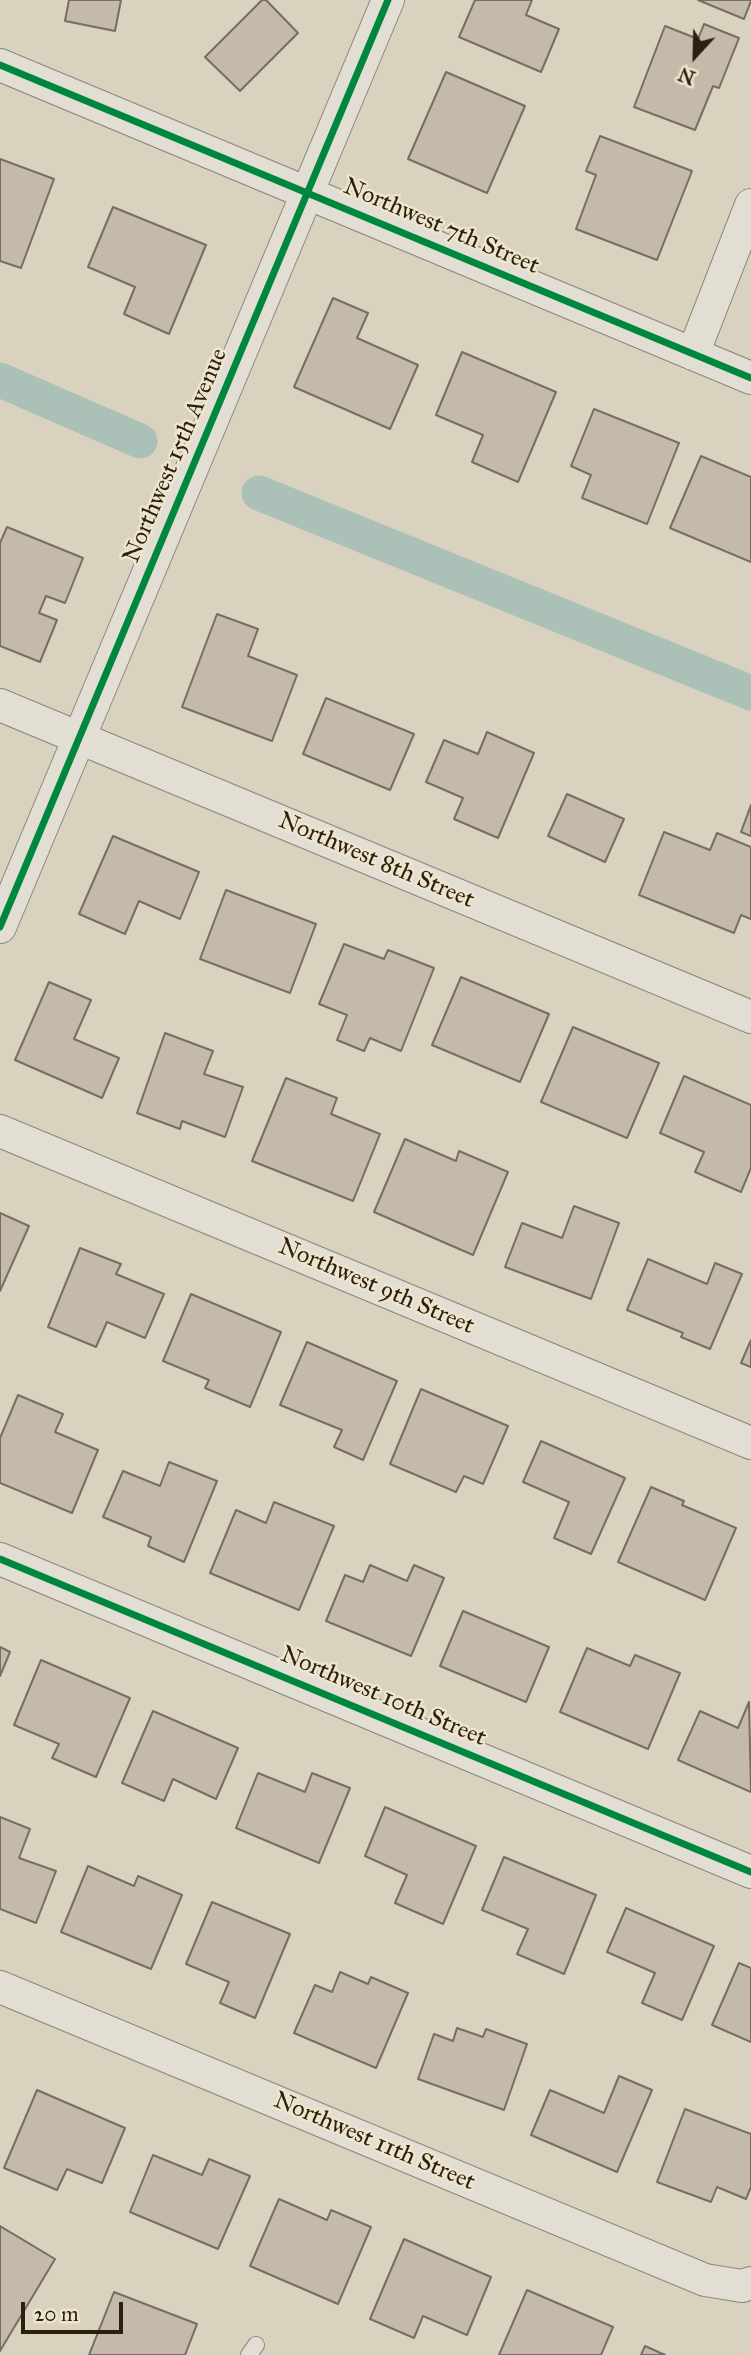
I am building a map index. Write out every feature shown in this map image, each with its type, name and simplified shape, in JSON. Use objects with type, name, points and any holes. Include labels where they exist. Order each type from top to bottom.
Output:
[{"type":"street","name":"Northwest 15th Avenue","points":[[0,927],[388,0]]},
{"type":"street","name":"Northwest 7th Street","points":[[0,65],[751,378]]},
{"type":"street","points":[[693,354],[751,205]]},
{"type":"street","name":"Northwest 8th Street","points":[[0,705],[751,1017]]},
{"type":"street","name":"Northwest 9th Street","points":[[0,1130],[751,1443]]},
{"type":"street","name":"Northwest 10th Street","points":[[0,1559],[751,1872]]},
{"type":"street","name":"Northwest 11th Street","points":[[0,1987],[705,2280],[742,2286],[751,2283]]},
{"type":"building","points":[[69,0],[121,0],[115,31],[65,21]]},
{"type":"building","points":[[262,0],[266,0],[298,33],[240,91],[205,57]]},
{"type":"building","points":[[475,0],[532,0],[526,15],[559,29],[541,72],[459,37]]},
{"type":"building","points":[[698,0],[751,0],[751,1],[744,19]]},
{"type":"building","points":[[704,24],[739,38],[719,88],[713,86],[695,130],[634,107],[665,26],[698,39]]},
{"type":"building","points":[[446,72],[525,106],[487,193],[408,159]]},
{"type":"building","points":[[600,136],[692,171],[657,260],[576,229],[596,175],[586,171]]},
{"type":"building","points":[[0,159],[54,179],[21,268],[0,261]]},
{"type":"building","points":[[113,207],[206,245],[169,334],[124,314],[135,287],[88,267]]},
{"type":"building","points":[[333,298],[368,313],[357,338],[418,365],[390,429],[294,387]]},
{"type":"building","points":[[462,352],[556,392],[518,482],[472,462],[483,435],[436,415]]},
{"type":"building","points":[[594,409],[679,443],[647,524],[582,498],[591,475],[571,466]]},
{"type":"building","points":[[701,456],[751,477],[751,562],[670,528]]},
{"type":"building","points":[[7,527],[83,558],[65,603],[46,596],[39,613],[57,620],[40,662],[0,646],[0,543]]},
{"type":"building","points":[[217,614],[258,629],[248,656],[297,675],[272,741],[182,707]]},
{"type":"building","points":[[326,698],[414,734],[390,790],[303,754]]},
{"type":"building","points":[[487,732],[534,753],[498,838],[454,819],[463,798],[426,782],[444,740],[478,754]]},
{"type":"building","points":[[567,794],[624,819],[605,862],[548,836]]},
{"type":"building","points":[[751,805],[751,836],[741,832]]},
{"type":"building","points":[[664,832],[710,850],[717,833],[751,847],[751,919],[741,915],[734,933],[639,895]]},
{"type":"building","points":[[113,836],[199,872],[180,919],[139,901],[125,934],[79,914]]},
{"type":"building","points":[[226,890],[316,924],[290,993],[200,959]]},
{"type":"building","points":[[344,944],[384,959],[388,950],[434,968],[401,1051],[370,1038],[364,1051],[337,1040],[347,1015],[319,1004]]},
{"type":"building","points":[[461,977],[549,1014],[520,1082],[432,1045]]},
{"type":"building","points":[[49,982],[91,1000],[74,1039],[119,1058],[102,1098],[15,1060]]},
{"type":"building","points":[[573,1027],[659,1063],[627,1138],[541,1102]]},
{"type":"building","points":[[165,1033],[213,1051],[204,1074],[243,1087],[225,1137],[182,1121],[180,1129],[137,1113]]},
{"type":"building","points":[[684,1076],[751,1105],[751,1168],[741,1192],[695,1172],[704,1152],[660,1133]]},
{"type":"building","points":[[286,1078],[337,1098],[331,1114],[380,1134],[353,1201],[252,1161]]},
{"type":"building","points":[[405,1139],[456,1161],[459,1151],[508,1172],[473,1255],[374,1212]]},
{"type":"building","points":[[574,1206],[619,1223],[591,1299],[505,1267],[522,1223],[562,1238]]},
{"type":"building","points":[[0,1213],[29,1226],[0,1291]]},
{"type":"building","points":[[80,1248],[121,1264],[116,1274],[164,1294],[145,1338],[107,1322],[96,1347],[48,1327]]},
{"type":"building","points":[[648,1259],[707,1284],[715,1263],[742,1274],[710,1349],[681,1337],[683,1333],[627,1310]]},
{"type":"building","points":[[191,1294],[281,1332],[250,1407],[205,1388],[209,1380],[163,1361]]},
{"type":"building","points":[[751,1340],[751,1367],[741,1363]]},
{"type":"building","points":[[307,1342],[397,1381],[363,1460],[334,1447],[342,1430],[280,1405]]},
{"type":"building","points":[[421,1389],[508,1426],[483,1484],[464,1476],[456,1492],[390,1464]]},
{"type":"building","points":[[18,1395],[63,1414],[55,1432],[98,1450],[72,1513],[0,1483],[0,1438]]},
{"type":"building","points":[[541,1441],[625,1478],[591,1554],[554,1538],[569,1502],[523,1482]]},
{"type":"building","points":[[169,1462],[217,1481],[184,1562],[148,1546],[151,1537],[103,1517],[123,1471],[160,1486]]},
{"type":"building","points":[[651,1487],[684,1501],[682,1505],[736,1528],[705,1600],[618,1562]]},
{"type":"building","points":[[274,1502],[334,1526],[299,1610],[210,1573],[236,1510],[266,1523]]},
{"type":"building","points":[[370,1565],[407,1581],[414,1565],[444,1578],[411,1656],[326,1621],[345,1575],[363,1582]]},
{"type":"building","points":[[463,1611],[549,1647],[526,1702],[440,1666]]},
{"type":"building","points":[[0,1647],[10,1652],[0,1676]]},
{"type":"building","points":[[587,1648],[630,1666],[635,1655],[680,1673],[648,1749],[560,1712]]},
{"type":"building","points":[[41,1660],[130,1698],[96,1777],[52,1758],[59,1744],[14,1725]]},
{"type":"building","points":[[749,1702],[751,1792],[678,1760],[700,1711],[738,1728]]},
{"type":"building","points":[[153,1711],[238,1748],[216,1799],[173,1779],[164,1801],[122,1783]]},
{"type":"building","points":[[258,1773],[305,1792],[312,1773],[350,1788],[319,1863],[236,1828]]},
{"type":"building","points":[[385,1807],[476,1846],[443,1924],[395,1903],[407,1875],[365,1856]]},
{"type":"building","points":[[0,1817],[30,1829],[19,1858],[56,1871],[36,1923],[0,1909]]},
{"type":"building","points":[[504,1857],[596,1895],[564,1974],[517,1954],[528,1929],[482,1910]]},
{"type":"building","points":[[88,1866],[134,1886],[138,1876],[182,1895],[151,1969],[61,1932]]},
{"type":"building","points":[[212,1902],[290,1934],[255,2018],[220,2003],[229,1982],[186,1964]]},
{"type":"building","points":[[626,1908],[714,1946],[682,2020],[642,2003],[655,1973],[607,1952]]},
{"type":"building","points":[[739,1963],[751,1968],[751,2042],[712,2025]]},
{"type":"building","points":[[340,1972],[368,1984],[371,1977],[408,1993],[376,2068],[294,2033],[315,1985],[332,1992]]},
{"type":"building","points":[[457,2028],[483,2037],[486,2029],[527,2044],[504,2110],[418,2079],[434,2034],[453,2041]]},
{"type":"building","points":[[619,2076],[652,2090],[617,2172],[531,2135],[550,2090],[604,2113]]},
{"type":"building","points":[[37,2090],[125,2128],[102,2183],[67,2169],[57,2190],[4,2168]]},
{"type":"building","points":[[685,2109],[751,2134],[751,2187],[746,2199],[717,2187],[711,2202],[657,2182]]},
{"type":"building","points":[[153,2155],[202,2175],[209,2159],[250,2176],[218,2249],[130,2212]]},
{"type":"building","points":[[279,2199],[327,2220],[331,2210],[371,2227],[338,2304],[250,2266]]},
{"type":"building","points":[[0,2226],[55,2259],[0,2351]]},
{"type":"building","points":[[404,2239],[491,2277],[467,2335],[423,2316],[414,2338],[370,2319]]},
{"type":"building","points":[[527,2290],[613,2327],[601,2355],[499,2355]]},
{"type":"building","points":[[114,2292],[197,2324],[185,2355],[89,2355]]},
{"type":"building","points":[[645,2346],[665,2355],[641,2355]]},
{"type":"waterway","points":[[0,380],[140,441]]},
{"type":"waterway","points":[[259,493],[751,693]]},
{"type":"cycle path","points":[[0,927],[388,0]]},
{"type":"cycle path","points":[[0,65],[751,378]]},
{"type":"cycle path","points":[[0,1559],[751,1872]]}]
